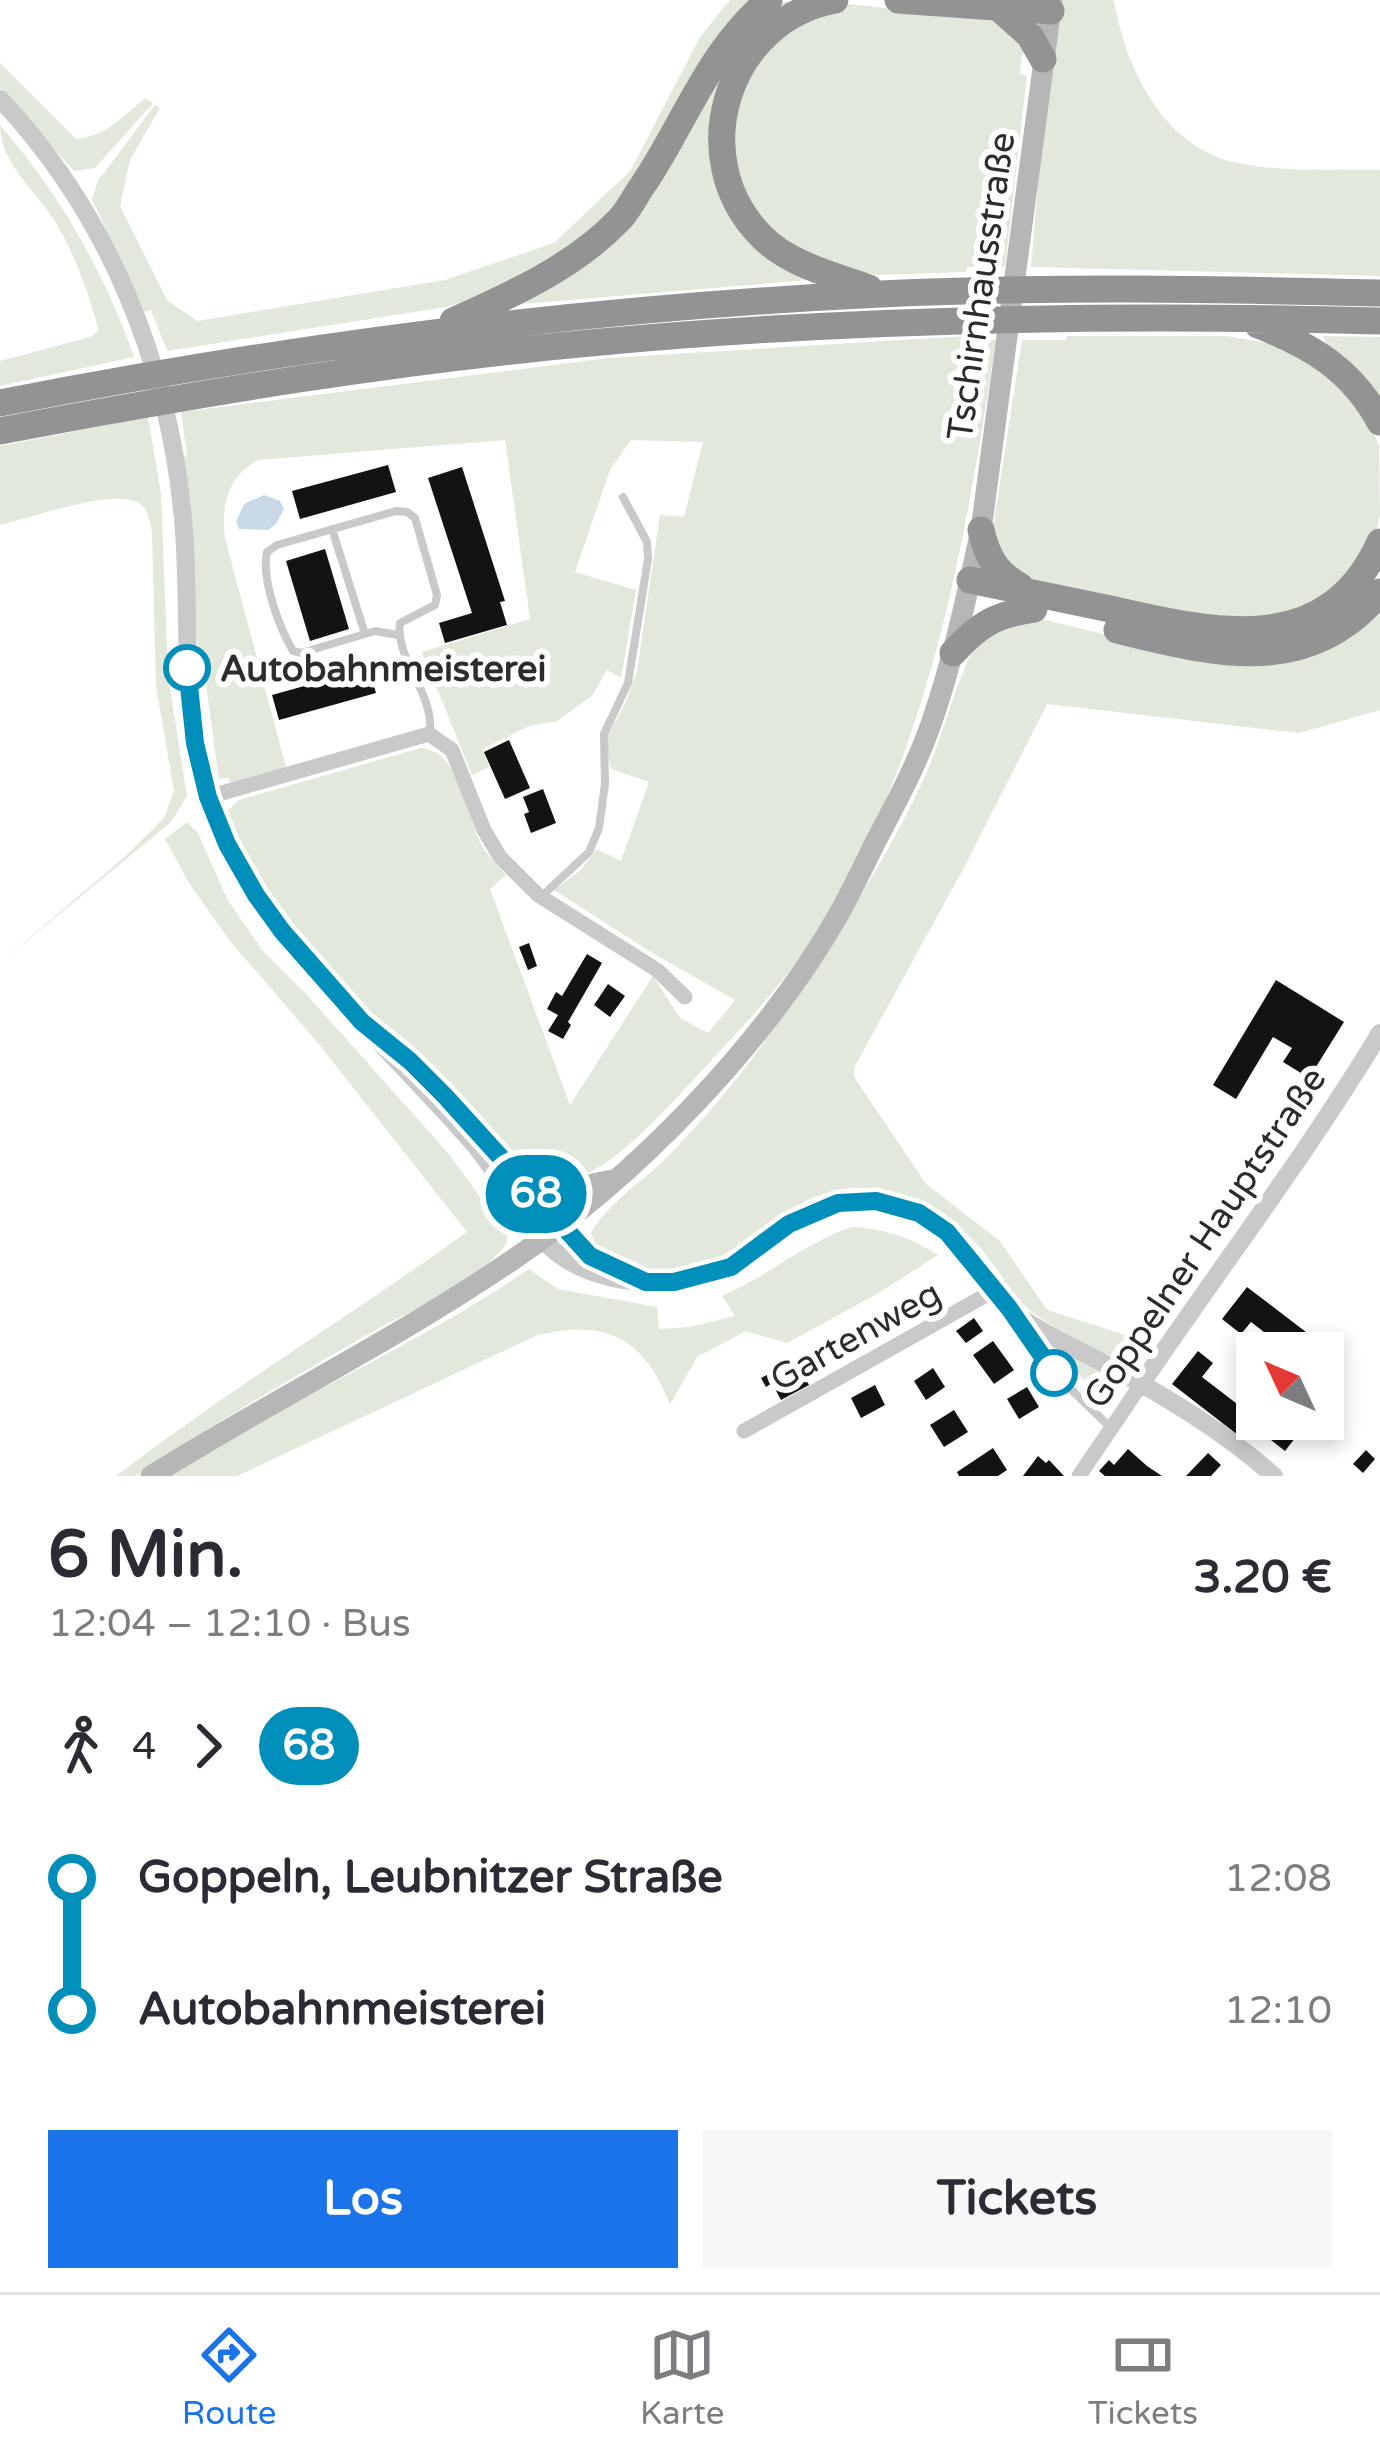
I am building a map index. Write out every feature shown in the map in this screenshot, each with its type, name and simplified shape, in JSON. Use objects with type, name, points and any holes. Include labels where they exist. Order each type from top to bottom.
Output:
[{"type":"highway","points":[[426,333],[568,262],[620,219],[667,148],[712,62],[738,27],[769,0]]},
{"type":"highway","points":[[835,0],[789,15],[761,39],[729,89],[721,144],[738,208],[763,238],[807,266],[885,293]]},
{"type":"highway","points":[[898,0],[1001,10],[1052,5]]},
{"type":"highway","points":[[1001,10],[1030,36],[1043,59]]},
{"type":"highway","points":[[0,403],[426,333],[603,313],[885,293],[1067,289],[1380,293]]},
{"type":"highway","points":[[1238,317],[1325,357],[1362,392],[1380,422]]},
{"type":"highway","points":[[0,431],[210,392],[447,358],[743,331],[1067,318],[1380,321]]},
{"type":"highway","points":[[981,530],[987,554],[1004,577],[1031,600],[1193,648],[1264,654],[1323,638],[1352,620],[1380,592]]},
{"type":"highway","points":[[968,588],[1183,626],[1263,632],[1302,621],[1339,599],[1363,574],[1380,542]]},
{"type":"highway","points":[[953,653],[991,618],[1031,600]]},
{"type":"main road","name":"Tschirnhausstraße","points":[[151,1476],[450,1301],[543,1239],[674,1124],[740,1051],[839,914],[908,782],[953,653],[981,530],[1052,5]]},
{"type":"main road","points":[[524,1180],[565,1190],[612,1180]]},
{"type":"street","points":[[0,99],[77,197],[117,268],[159,387],[183,520],[188,691],[195,743],[208,797],[227,844],[282,931],[475,1145],[543,1239],[566,1260],[589,1272],[674,1282],[731,1267],[789,1224],[838,1203],[876,1201],[919,1213],[947,1232],[1009,1308],[1215,1429],[1274,1476]]},
{"type":"street","points":[[208,797],[429,734],[452,750],[500,857],[541,897],[657,970],[686,997]]},
{"type":"street","points":[[362,1022],[410,1061],[590,1256],[646,1282]]},
{"type":"street","name":"Goppelner Hauptstraße","points":[[1079,1476],[1227,1258],[1328,1120],[1380,1033]]},
{"type":"street","name":"Gartenweg","points":[[744,1431],[994,1290]]},
{"type":"lane","points":[[541,897],[572,871],[594,840],[605,784],[604,734],[628,683],[648,559],[647,542],[622,497]]},
{"type":"lane","points":[[398,634],[384,630],[301,653],[293,651],[264,564],[267,552],[396,511],[415,518],[437,595],[435,605],[400,622],[398,634],[424,692],[431,720],[429,734]]},
{"type":"lane","points":[[332,529],[364,634]]},
{"type":"lane","points":[[1009,1308],[1054,1373],[1112,1429]]},
{"type":"shaded area","points":[[730,0],[757,0],[638,181],[580,244],[494,293],[446,307],[167,351],[151,310],[144,312],[92,199],[98,181],[155,105],[160,108],[130,160],[120,206],[167,300],[197,321],[445,280],[554,243],[631,170],[700,37]]},
{"type":"shaded area","points":[[808,0],[753,35],[719,176],[820,279],[510,305],[606,242],[752,22],[782,2]]},
{"type":"shaded area","points":[[1063,0],[1114,0],[1127,51],[1151,99],[1186,138],[1208,153],[1269,168],[1380,170],[1380,276],[1031,267]]},
{"type":"shaded area","points":[[849,4],[997,20],[1030,54],[1022,54],[1020,74],[1027,76],[1005,267],[878,275],[826,267],[801,256],[746,206],[727,142],[749,64],[825,7]]},
{"type":"shaded area","points":[[0,63],[76,139],[105,130],[145,98],[153,103],[95,168],[74,171],[0,88]]},
{"type":"shaded area","points":[[0,125],[42,178],[78,235],[134,357],[0,386],[0,361],[90,337],[99,330],[70,248],[12,164]]},
{"type":"shaded area","points":[[966,336],[996,340],[953,581],[910,737],[844,885],[773,991],[640,1135],[586,1174],[551,1180],[534,1174],[486,1136],[313,954],[261,886],[225,813],[239,800],[421,748],[434,752],[453,772],[481,844],[506,875],[490,889],[570,1105],[653,976],[680,1018],[708,1033],[735,1000],[554,890],[581,870],[596,849],[621,861],[649,782],[611,769],[605,740],[637,671],[660,515],[684,517],[703,442],[631,440],[610,470],[575,572],[636,590],[621,678],[607,670],[592,696],[557,721],[529,726],[483,749],[489,767],[472,775],[422,652],[530,619],[505,440],[258,460],[248,467],[228,493],[225,538],[286,767],[231,784],[228,778],[219,779],[203,663],[192,623],[183,457],[187,455],[181,412],[608,358]]},
{"type":"shaded area","points":[[1067,336],[1227,336],[1267,343],[1319,365],[1369,422],[1379,445],[1380,515],[1375,537],[1333,592],[1255,625],[1020,580],[993,546],[993,528],[1022,340],[1066,340]]},
{"type":"shaded area","points":[[1323,336],[1380,337],[1380,402],[1326,344]]},
{"type":"shaded area","points":[[148,417],[161,493],[168,676],[187,796],[171,822],[0,963],[127,855],[164,818],[174,791],[156,686],[152,532],[147,513],[134,501],[105,500],[0,525],[0,446]]},
{"type":"shaded area","points":[[1380,602],[1380,710],[1299,733],[1047,704],[854,1068],[854,1077],[926,1184],[1000,1241],[1047,1310],[1154,1344],[1137,1369],[1033,1313],[966,1233],[933,1208],[895,1193],[854,1188],[824,1194],[797,1206],[722,1256],[695,1267],[665,1272],[630,1267],[601,1251],[591,1233],[598,1222],[726,1092],[854,907],[920,787],[981,635],[1037,618],[1194,656]]},
{"type":"shaded area","points":[[187,822],[198,833],[227,899],[262,950],[448,1153],[507,1234],[507,1243],[479,1270],[443,1294],[279,1386],[136,1476],[116,1476],[467,1232],[318,1043],[230,941],[189,883],[165,839]]},
{"type":"shaded area","points":[[852,1227],[897,1235],[938,1255],[787,1343],[746,1331],[697,1357],[670,1405],[649,1364],[621,1339],[585,1330],[563,1331],[538,1335],[237,1476],[171,1476],[529,1269],[558,1289],[657,1307],[659,1329],[690,1327],[735,1316],[722,1296]]},
{"type":"shaded area","points":[[1064,1352],[1113,1379],[1118,1398],[1110,1403],[1061,1358]]},
{"type":"water","points":[[264,495],[280,501],[284,509],[276,524],[268,530],[239,529],[236,521],[244,504]]},
{"type":"building","points":[[388,465],[396,492],[300,519],[292,491]]},
{"type":"building","points":[[462,467],[505,601],[500,602],[507,625],[445,643],[439,623],[472,613],[428,478]]},
{"type":"building","points":[[325,549],[349,629],[310,641],[286,561]]},
{"type":"building","points":[[369,668],[376,693],[279,720],[272,695]]},
{"type":"building","points":[[509,740],[530,788],[505,799],[484,752]]},
{"type":"building","points":[[543,789],[556,823],[531,833],[523,797]]},
{"type":"building","points":[[529,943],[537,966],[528,970],[519,947]]},
{"type":"building","points":[[587,954],[602,963],[563,1039],[548,1031],[558,1015],[547,1009],[556,992],[562,996]]},
{"type":"building","points":[[1276,980],[1344,1022],[1309,1078],[1283,1062],[1292,1048],[1273,1037],[1236,1099],[1213,1085]]},
{"type":"building","points":[[608,984],[625,996],[610,1017],[594,1005]]},
{"type":"building","points":[[1247,1287],[1306,1332],[1264,1332],[1251,1322],[1238,1332],[1222,1319]]},
{"type":"building","points":[[974,1318],[983,1331],[966,1343],[956,1331]]},
{"type":"building","points":[[993,1341],[1014,1370],[994,1384],[973,1355]]},
{"type":"building","points":[[1198,1351],[1213,1363],[1202,1377],[1236,1403],[1236,1434],[1172,1384]]},
{"type":"building","points":[[790,1363],[795,1371],[800,1368],[809,1385],[781,1400],[772,1383],[766,1387],[761,1378]]},
{"type":"building","points":[[933,1368],[945,1387],[926,1400],[914,1381]]},
{"type":"building","points":[[875,1385],[885,1405],[861,1418],[851,1398]]},
{"type":"building","points":[[1027,1387],[1039,1407],[1019,1419],[1007,1399]]},
{"type":"building","points":[[954,1410],[968,1432],[944,1447],[930,1425]]},
{"type":"building","points":[[1271,1440],[1294,1440],[1285,1451]]},
{"type":"building","points":[[993,1448],[1007,1470],[998,1476],[959,1476],[957,1472]]},
{"type":"building","points":[[1128,1449],[1162,1476],[1105,1476],[1099,1471],[1109,1460],[1114,1465]]},
{"type":"building","points":[[1366,1450],[1375,1459],[1363,1473],[1353,1464]]},
{"type":"building","points":[[1208,1453],[1221,1465],[1211,1476],[1186,1476]]},
{"type":"building","points":[[1038,1456],[1046,1463],[1049,1460],[1064,1476],[1023,1476]]},
{"type":"bus line","name":"68","points":[[187,668],[195,743],[208,797],[227,844],[256,895],[362,1022],[445,1096],[590,1256],[646,1282],[674,1282],[731,1267],[789,1224],[838,1203],[876,1201],[919,1213],[947,1232],[1054,1373]]},
{"type":"place","name":"Autobahnmeisterei","points":[[187,668]]}]
